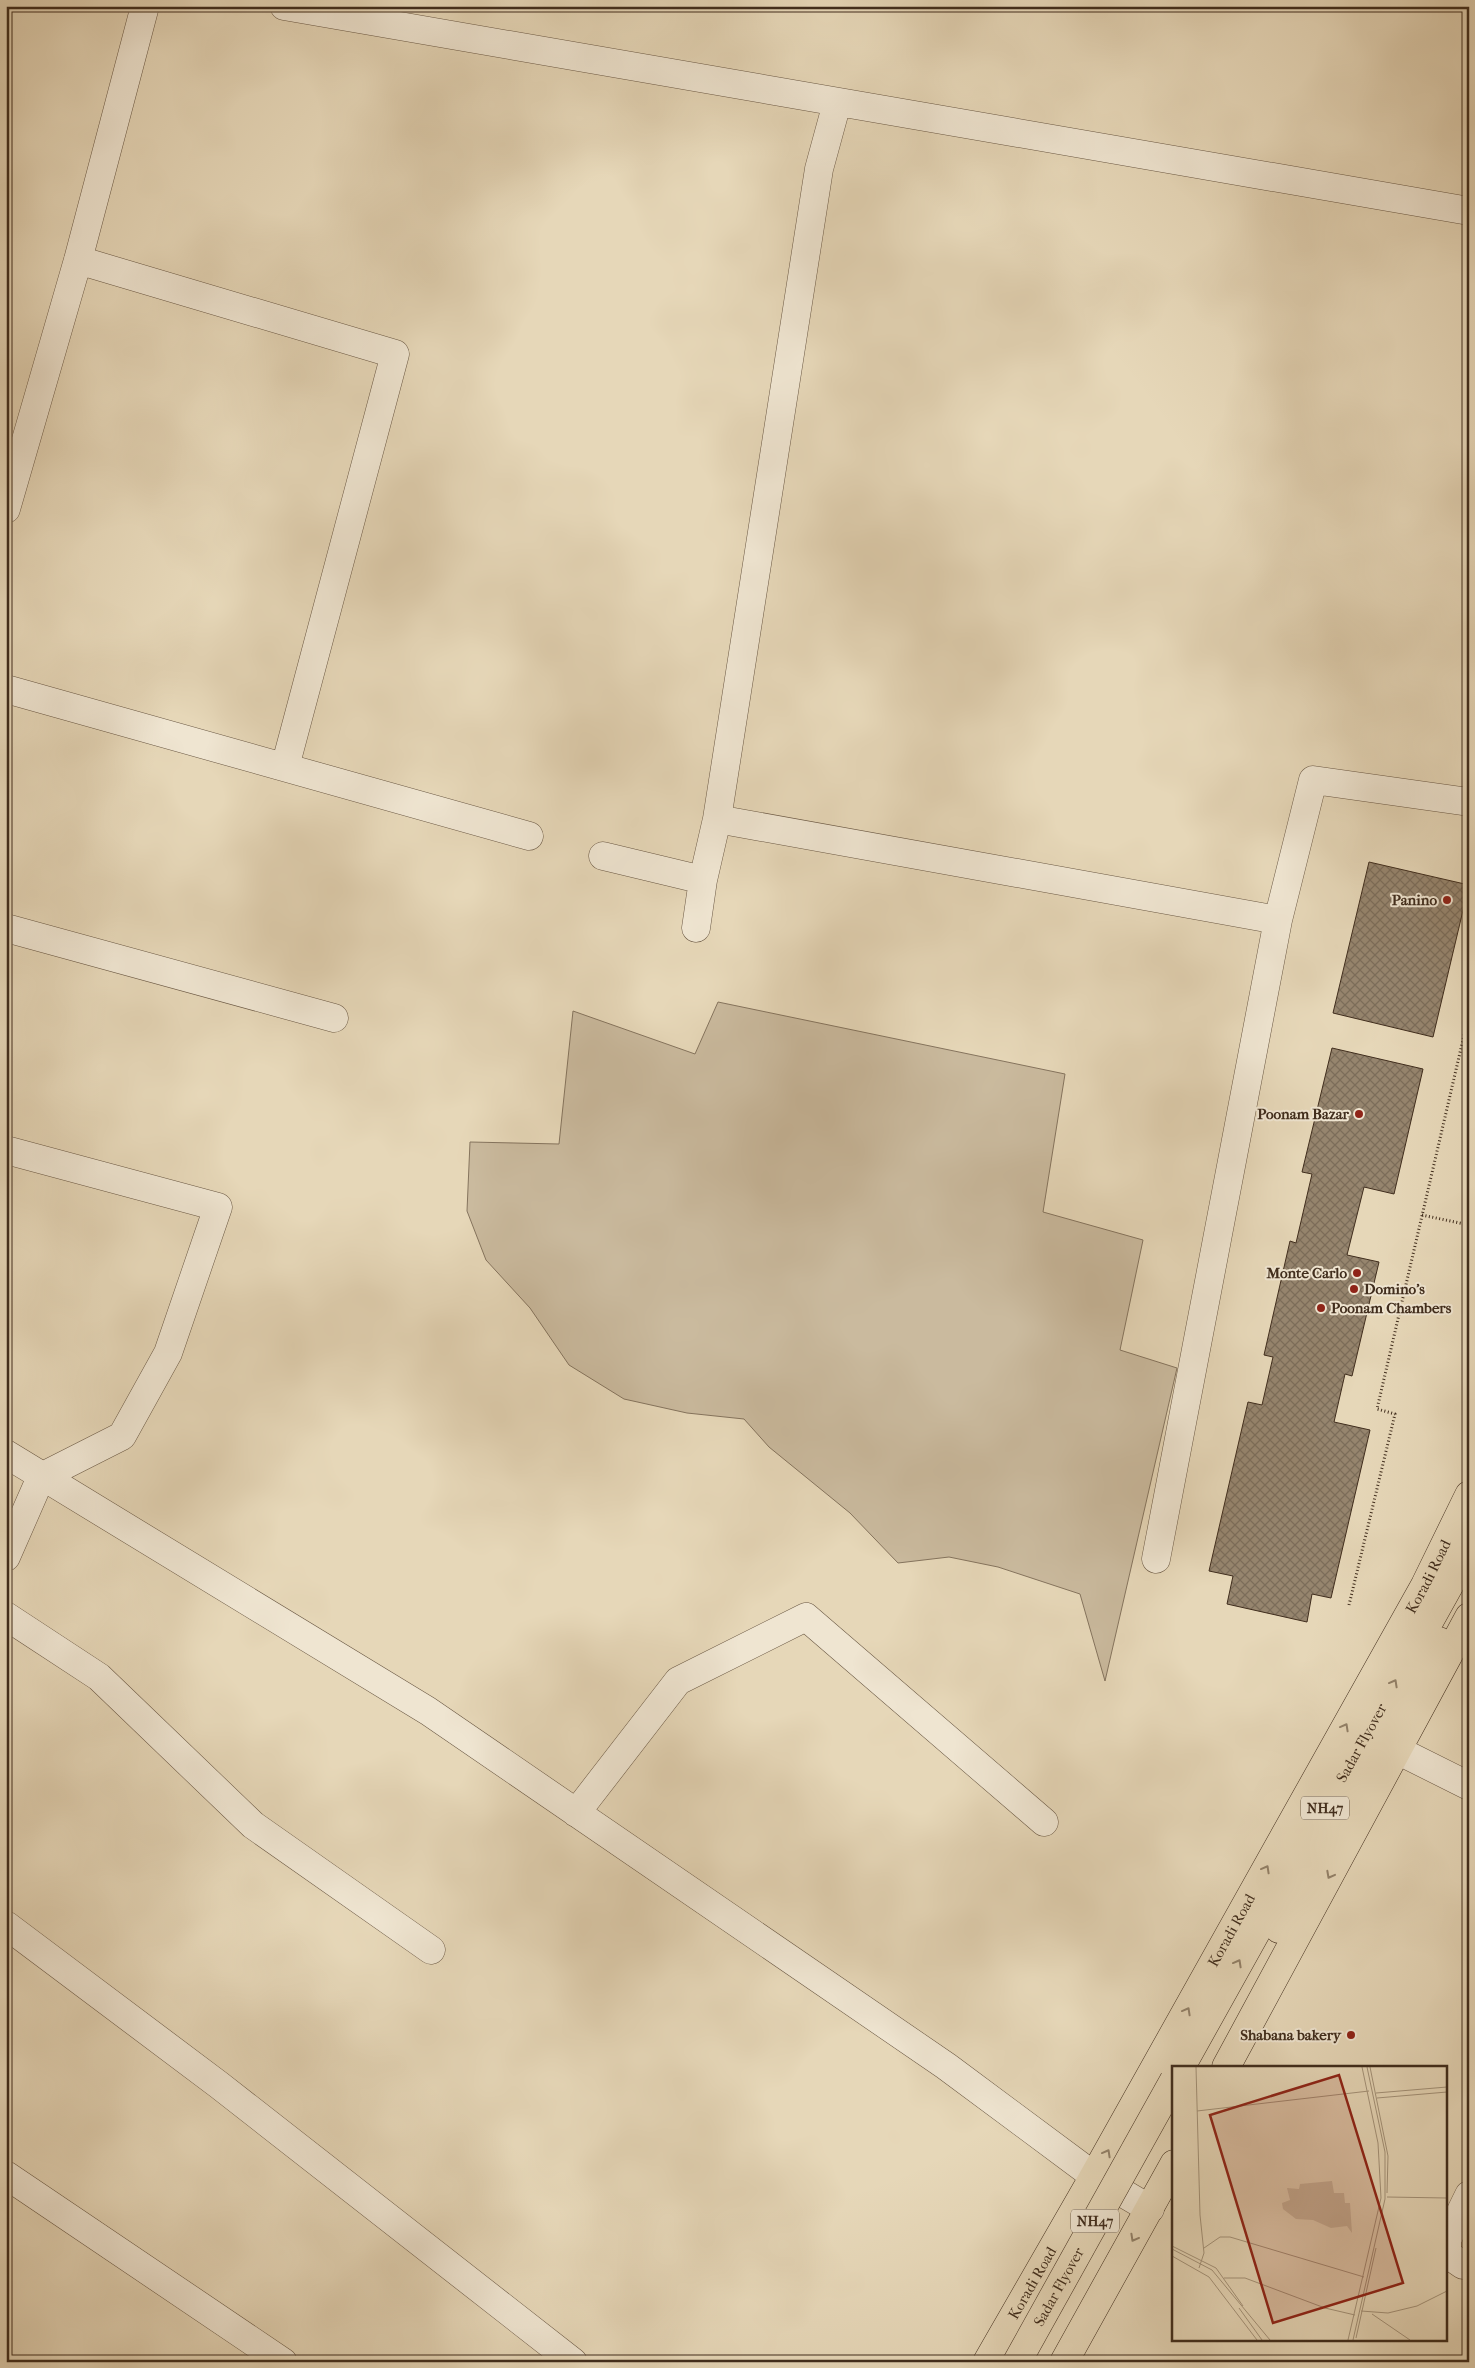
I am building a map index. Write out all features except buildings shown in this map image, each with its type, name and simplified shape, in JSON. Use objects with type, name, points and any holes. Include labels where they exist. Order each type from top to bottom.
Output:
[{"type":"main road","name":"Koradi Road","points":[[987,2362],[1094,2176],[1425,1585],[1469,1495]]},
{"type":"main road","name":"Sadar Flyover","points":[[1182,2066],[1469,1550]]},
{"type":"main road","name":"Sadar Flyover","points":[[1203,2066],[1469,1587]]},
{"type":"main road","name":"NH47","points":[[1227,2066],[1469,1617]]},
{"type":"main road","name":"Sadar Flyover","points":[[1017,2362],[1172,2084]]},
{"type":"main road","name":"Sadar Flyover","points":[[1037,2362],[1172,2121]]},
{"type":"main road","name":"NH47","points":[[1064,2362],[1172,2168]]},
{"type":"street","points":[[6,509],[78,260],[145,6]]},
{"type":"street","points":[[284,6],[838,104],[1469,212]]},
{"type":"street","points":[[696,928],[702,880],[717,819],[819,169],[838,104]]},
{"type":"street","points":[[78,260],[395,354],[285,767]]},
{"type":"street","points":[[6,689],[529,836]]},
{"type":"street","points":[[1156,1558],[1278,920],[1313,780],[1469,802]]},
{"type":"street","points":[[717,819],[1278,920]]},
{"type":"street","points":[[603,856],[702,880]]},
{"type":"street","points":[[6,928],[334,1018]]},
{"type":"street","points":[[6,1150],[218,1207],[168,1353],[122,1436],[41,1477],[6,1557]]},
{"type":"street","points":[[6,1454],[428,1712],[946,2066],[1094,2176],[1150,2209]]},
{"type":"street","points":[[6,1616],[99,1677],[253,1825],[431,1950]]},
{"type":"street","points":[[576,1813],[678,1681],[806,1617],[1044,1822]]},
{"type":"street","points":[[1397,1750],[1469,1786]]},
{"type":"street","points":[[6,1925],[218,2086],[573,2362]]},
{"type":"street","points":[[6,2175],[283,2362]]},
{"type":"street","points":[[1448,2238],[1469,2195]]},
{"type":"street","points":[[1448,2255],[1463,2265]]},
{"type":"path","points":[[1349,1605],[1395,1414],[1378,1409],[1469,1014]]},
{"type":"path","points":[[1422,1215],[1469,1225]]},
{"type":"shaded area","points":[[718,1002],[1065,1074],[1043,1212],[1143,1240],[1120,1350],[1177,1368],[1105,1681],[1080,1594],[998,1567],[949,1557],[898,1563],[850,1513],[769,1447],[744,1419],[687,1413],[624,1399],[569,1365],[530,1308],[486,1260],[467,1211],[470,1142],[559,1144],[573,1011],[695,1054]]},
{"type":"place","name":"Panino","points":[[1447,900]]},
{"type":"place","name":"Poonam Bazar","points":[[1359,1114]]},
{"type":"place","name":"Monte Carlo","points":[[1357,1273]]},
{"type":"place","name":"Domino's","points":[[1354,1289]]},
{"type":"place","name":"Poonam Chambers","points":[[1321,1308]]},
{"type":"place","name":"Shabana bakery","points":[[1351,2035]]}]
